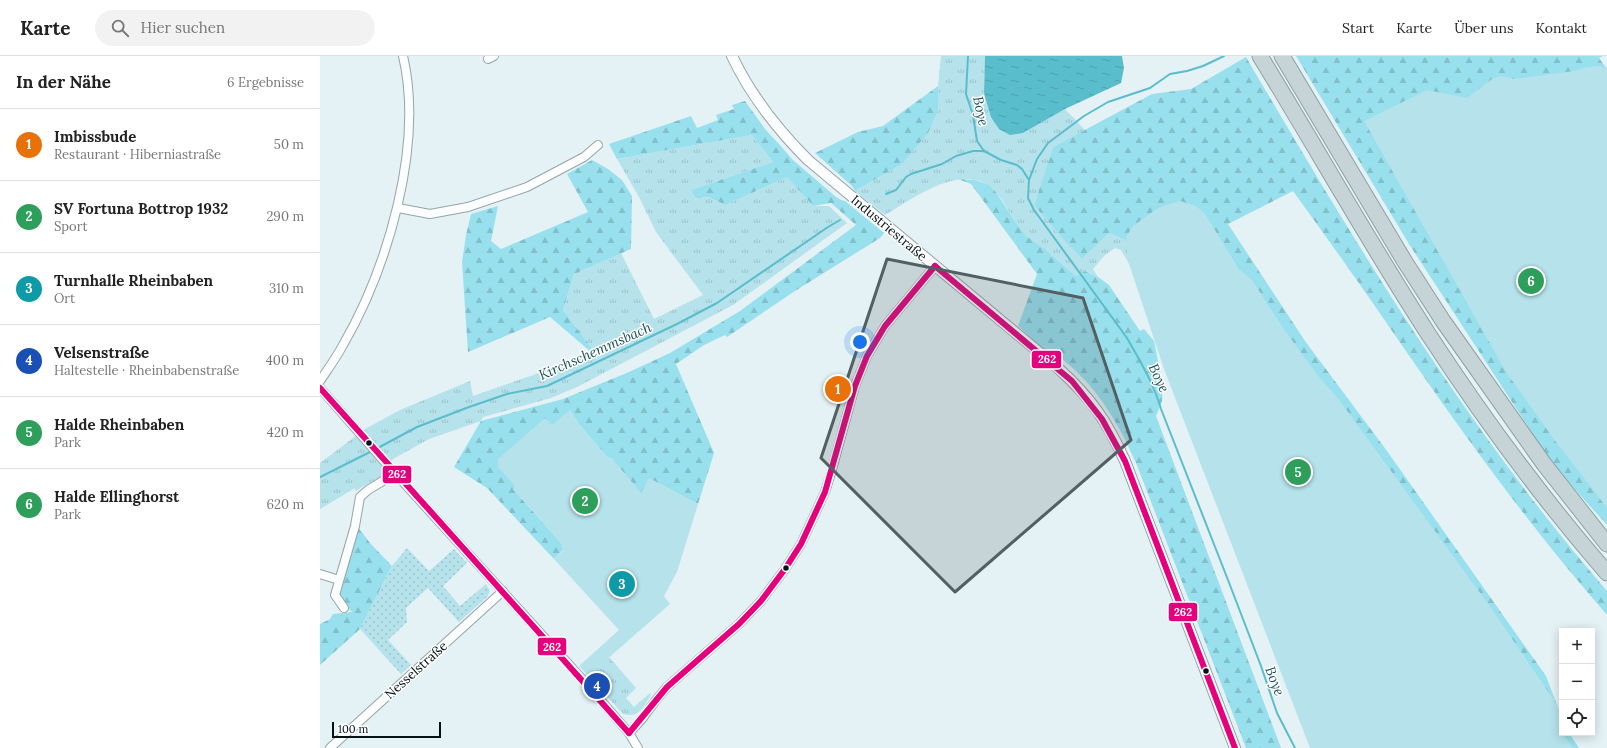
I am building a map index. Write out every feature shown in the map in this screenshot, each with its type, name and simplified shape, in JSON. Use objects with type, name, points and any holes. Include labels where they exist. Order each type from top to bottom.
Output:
[{"type":"highway","points":[[1260,56],[1385,264],[1445,359],[1526,474],[1607,574]]},
{"type":"highway","points":[[1286,62],[1405,262],[1443,321],[1544,464],[1607,544]]},
{"type":"street","points":[[320,382],[343,345],[362,308],[398,208],[408,145],[409,115],[408,76],[403,56]]},
{"type":"street","name":"Industriestraße","points":[[732,56],[755,98],[772,122],[795,147],[823,173],[1044,356],[1072,381],[1092,403],[1118,444],[1235,748]]},
{"type":"street","points":[[398,208],[430,214],[468,207],[527,187],[584,157],[598,145]]},
{"type":"street","points":[[629,733],[667,687],[739,624],[761,601],[785,568],[800,544],[817,511],[825,491],[855,386],[867,356],[885,326],[935,266]]},
{"type":"street","points":[[320,388],[381,458],[583,680],[629,733],[635,746]]},
{"type":"street","points":[[344,608],[334,595],[355,526],[360,497],[368,490],[396,473]]},
{"type":"street","points":[[320,574],[339,580]]},
{"type":"street","name":"Nesselstraße","points":[[330,748],[503,591]]},
{"type":"highlighted area","points":[[887,259],[1083,298],[1131,440],[955,592],[821,458]]},
{"type":"green space","points":[[941,56],[985,56],[984,93],[1023,133],[1065,109],[1085,130],[1053,147],[1034,205],[1082,259],[1109,233],[1125,240],[1152,303],[1121,250],[1115,248],[1105,255],[1093,269],[1098,277],[1087,271],[1076,276],[1021,231],[999,196],[983,182],[969,179],[954,180],[939,185],[909,200],[885,215],[855,191],[902,164],[938,110],[938,86]]},
{"type":"green space","points":[[1296,56],[1603,56],[1599,58],[1607,69],[1607,525],[1553,465],[1409,244]]},
{"type":"green space","points":[[1246,57],[1371,265],[1414,333],[1506,465],[1555,529],[1607,591],[1607,615],[1544,539],[1484,461],[1293,191],[1228,224],[1305,341],[1387,451],[1546,676],[1559,710],[1559,736],[1571,736],[1579,748],[1348,748],[1125,240],[1109,233],[1082,259],[1034,205],[1053,147],[1152,94],[1191,89]]},
{"type":"green space","points":[[1600,66],[1607,69],[1607,508],[1556,442],[1506,372],[1364,121],[1427,90],[1467,98],[1492,79],[1500,76],[1515,79]]},
{"type":"green space","points":[[938,86],[938,110],[928,133],[902,164],[855,191],[852,186],[815,153],[858,132],[883,126]]},
{"type":"green space","points":[[745,101],[765,129],[793,160],[836,197],[845,201],[884,233],[880,238],[795,291],[727,337],[725,335],[704,345],[676,364],[714,453],[698,504],[650,479],[641,494],[611,458],[607,457],[579,424],[570,410],[513,489],[562,544],[563,550],[554,559],[487,488],[454,467],[481,421],[563,399],[629,372],[670,353],[740,311],[856,225],[831,203],[813,206],[787,177],[725,205],[709,197],[695,197],[691,190],[773,162],[752,135],[617,159],[609,144],[691,116],[697,128],[718,120],[716,115],[734,109],[732,105]]},
{"type":"green space","points":[[752,135],[773,162],[691,190],[699,198],[709,197],[725,205],[787,177],[813,206],[829,206],[847,223],[733,305],[577,387],[551,398],[483,417],[481,421],[429,439],[393,459],[386,474],[355,491],[355,488],[320,509],[320,463],[365,429],[400,410],[470,381],[473,396],[536,374],[594,351],[563,310],[574,274],[621,253],[654,319],[703,295],[656,232],[639,197],[617,159]]},
{"type":"green space","points":[[592,160],[608,169],[622,180],[632,196],[631,249],[574,274],[563,310],[594,351],[591,352],[550,317],[468,352],[462,262],[471,214],[498,206],[491,241],[501,249],[588,212],[567,174]]},
{"type":"green space","points":[[958,179],[975,180],[989,185],[996,192],[1026,236],[1045,249],[1076,276],[1086,271],[1109,285],[1140,331],[1144,329],[1154,341],[1163,386],[1162,401],[1156,416],[1281,748],[1246,748],[1138,468],[1124,438],[1107,409],[1087,382],[1061,358],[1051,354],[1018,326],[1037,274],[971,184]]},
{"type":"green space","points":[[1180,201],[1196,206],[1205,214],[1239,269],[1252,280],[1283,328],[1319,377],[1337,397],[1489,605],[1558,706],[1559,736],[1564,736],[1573,748],[1310,748],[1164,369],[1128,261],[1126,237],[1133,226],[1163,206]]},
{"type":"green space","points":[[570,410],[579,424],[607,457],[611,457],[641,493],[649,478],[698,504],[677,572],[664,596],[670,604],[588,676],[579,666],[619,630],[554,559],[563,551],[562,544],[513,489],[515,486],[498,467],[498,459],[545,418],[552,425]]},
{"type":"green space","points":[[358,527],[370,543],[392,566],[360,629],[320,665],[320,624],[330,619],[333,614],[352,612],[338,597]]},
{"type":"green space","points":[[407,548],[429,571],[454,549],[467,563],[443,586],[460,606],[486,584],[490,591],[487,597],[459,622],[428,588],[406,608],[407,622],[388,640],[411,665],[401,674],[360,629],[392,566]]},
{"type":"green space","points":[[609,657],[636,688],[626,698],[634,707],[650,693],[651,695],[640,710],[633,715],[623,714],[588,676]]},
{"type":"water","points":[[985,56],[1122,56],[1124,68],[1121,83],[1065,109],[1023,133],[1010,135],[999,129],[991,117],[984,93]]},
{"type":"waterway","name":"Boye","points":[[968,56],[966,94],[973,115],[977,141],[984,151],[1001,160],[1017,165],[1022,169],[1029,180],[1028,198],[1034,210],[1127,338],[1146,373],[1155,391],[1228,580],[1261,666],[1277,713],[1295,748]]},
{"type":"waterway","points":[[1029,180],[1037,159],[1048,143],[1084,116],[1108,102],[1150,88],[1170,74],[1203,66],[1224,56]]},
{"type":"waterway","name":"Kirchschemmsbach","points":[[886,194],[896,190],[906,177],[911,174],[942,164],[956,156],[973,151],[984,151]]},
{"type":"waterway","name":"Kirchschemmsbach","points":[[376,449],[417,427],[469,407],[507,394],[547,386],[677,324],[717,303],[840,220]]},
{"type":"waterway","name":"Kirchschemmsbach","points":[[320,477],[372,451]]},
{"type":"transit line","name":"262","points":[[935,266],[1072,381],[1102,419],[1125,461],[1235,748]]},
{"type":"transit line","name":"262","points":[[629,733],[667,687],[739,624],[761,601],[785,569],[801,544],[825,492],[855,386],[867,356],[885,326],[935,266]]},
{"type":"transit line","name":"262","points":[[320,388],[629,733]]},
{"type":"place","name":"Halde Ellinghorst","points":[[1531,281]]},
{"type":"place","name":"Imbissbude","points":[[838,389]]},
{"type":"place","name":"Halde Rheinbaben","points":[[1298,472]]},
{"type":"place","name":"SV Fortuna Bottrop 1932","points":[[585,501]]},
{"type":"place","name":"Turnhalle Rheinbaben","points":[[622,584]]},
{"type":"place","name":"Velsenstraße","points":[[597,686]]}]
